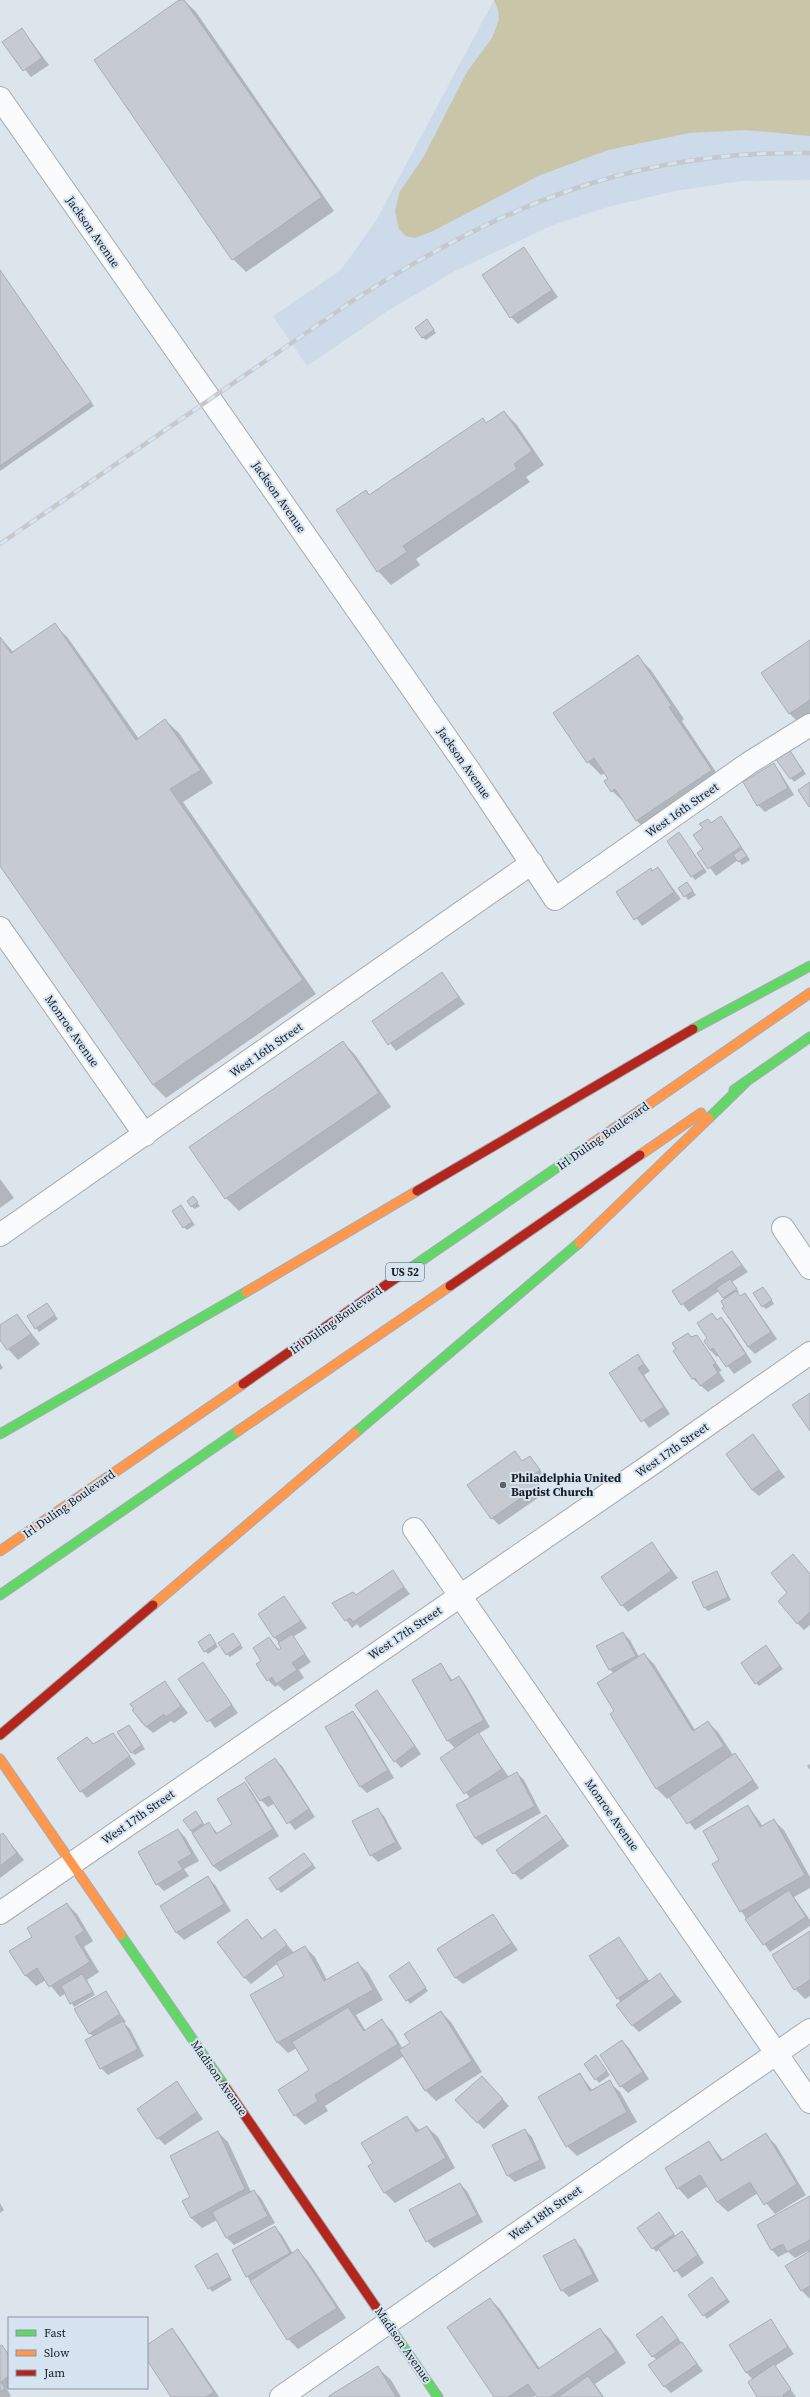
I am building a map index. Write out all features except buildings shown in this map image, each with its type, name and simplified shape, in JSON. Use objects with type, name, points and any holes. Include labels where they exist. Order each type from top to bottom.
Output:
[{"type":"main road","points":[[0,1434],[223,1306],[660,1047],[810,966]]},
{"type":"main road","name":"Irl Duling Boulevard","points":[[0,1551],[810,993]]},
{"type":"main road","points":[[0,1595],[810,1038]]},
{"type":"main road","points":[[0,1735],[598,1227],[746,1082]]},
{"type":"main road","name":"Madison Avenue","points":[[0,1759],[438,2397]]},
{"type":"street","name":"Jackson Avenue","points":[[0,98],[451,744],[555,899]]},
{"type":"street","name":"West 16th Street","points":[[555,899],[749,763],[810,725]]},
{"type":"street","name":"West 16th Street","points":[[0,1235],[532,863]]},
{"type":"street","name":"Monroe Avenue","points":[[0,928],[145,1135]]},
{"type":"street","points":[[783,1228],[810,1268]]},
{"type":"street","name":"West 17th Street","points":[[0,1913],[810,1353]]},
{"type":"street","name":"Monroe Avenue","points":[[414,1529],[810,2102]]},
{"type":"street","name":"West 18th Street","points":[[281,2397],[810,2030]]},
{"type":"shaded area","points":[[494,0],[810,0],[810,180],[742,181],[674,191],[604,208],[553,225],[455,271],[389,310],[307,366],[273,316],[341,270],[377,219]]},
{"type":"shaded area","points":[[494,0],[810,0],[810,136],[746,130],[689,133],[608,150],[538,176],[433,231],[415,238],[406,236],[399,229],[395,211],[400,191],[423,158],[467,72],[492,38],[499,20],[498,10]]},
{"type":"railway","points":[[0,544],[351,302],[406,268],[460,238],[514,212],[568,191],[625,174],[683,162],[745,155],[810,153]]},
{"type":"traffic: fast","points":[[693,1029],[810,966]]},
{"type":"traffic: fast","points":[[734,1090],[810,1037]]},
{"type":"traffic: fast","points":[[709,1118],[746,1082]]},
{"type":"traffic: fast","points":[[399,1276],[584,1149]]},
{"type":"traffic: fast","points":[[355,1433],[579,1243]]},
{"type":"traffic: fast","points":[[0,1434],[246,1292]]},
{"type":"traffic: fast","points":[[0,1595],[238,1431]]},
{"type":"traffic: fast","points":[[121,1935],[224,2085]]},
{"type":"traffic: fast","points":[[376,2307],[438,2397]]},
{"type":"traffic: slow","points":[[584,1149],[810,993]]},
{"type":"traffic: slow","points":[[640,1155],[701,1113]]},
{"type":"traffic: slow","points":[[579,1243],[709,1118]]},
{"type":"traffic: slow","points":[[246,1292],[417,1191]]},
{"type":"traffic: slow","points":[[238,1431],[450,1286]]},
{"type":"traffic: slow","points":[[0,1551],[243,1384]]},
{"type":"traffic: slow","points":[[153,1605],[355,1433]]},
{"type":"traffic: slow","points":[[0,1759],[121,1935]]},
{"type":"traffic: jam","points":[[417,1191],[693,1029]]},
{"type":"traffic: jam","points":[[450,1286],[640,1155]]},
{"type":"traffic: jam","points":[[243,1384],[399,1276]]},
{"type":"traffic: jam","points":[[0,1735],[153,1605]]},
{"type":"traffic: jam","points":[[224,2085],[376,2307]]},
{"type":"place","name":"Philadelphia United Baptist Church","points":[[503,1485]]}]
